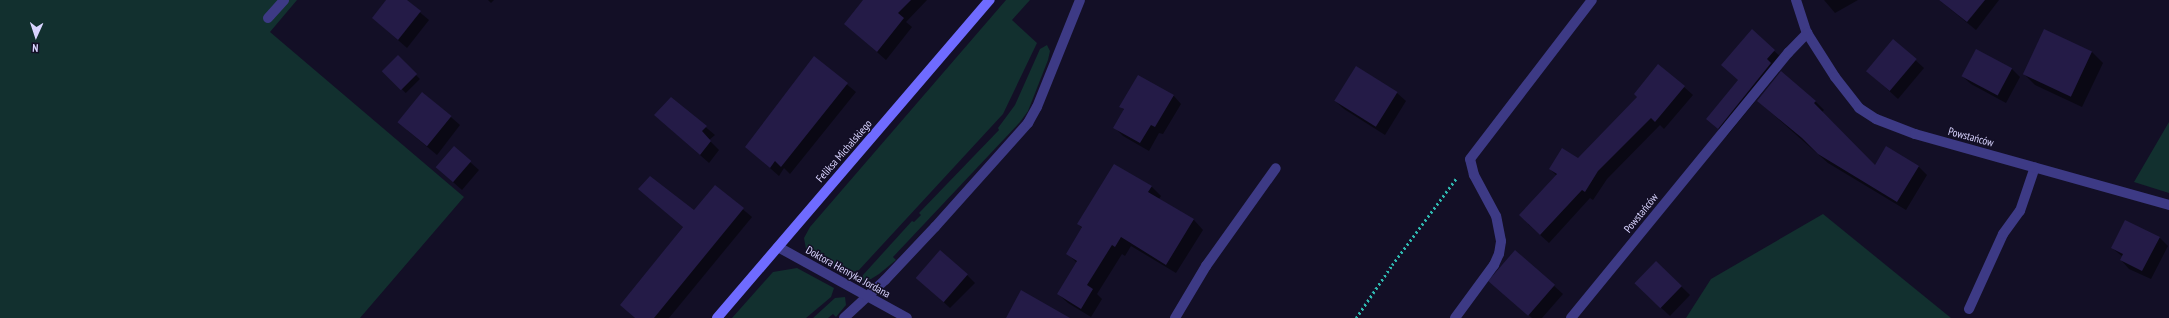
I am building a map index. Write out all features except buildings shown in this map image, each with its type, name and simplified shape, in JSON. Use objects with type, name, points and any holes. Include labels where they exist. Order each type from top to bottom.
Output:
[{"type":"street","points":[[268,18],[284,0]]},
{"type":"street","name":"Feliksa Michalskiego","points":[[717,318],[990,0]]},
{"type":"street","points":[[844,318],[868,296],[975,185],[1028,124],[1037,107],[1080,0]]},
{"type":"street","points":[[1455,318],[1494,265],[1499,254],[1501,241],[1496,216],[1474,175],[1470,159],[1592,0]]},
{"type":"street","name":"Powstańców","points":[[1796,0],[1807,33],[1847,94],[1859,108],[1872,117],[1915,134],[2169,205]]},
{"type":"street","name":"Powstańców","points":[[1570,318],[1788,53],[1807,33]]},
{"type":"street","points":[[1969,309],[2003,234],[2020,211],[2036,167]]},
{"type":"street","points":[[1175,318],[1206,266],[1276,168]]},
{"type":"street","name":"Doktora Henryka Jordana","points":[[778,247],[907,318]]},
{"type":"path","points":[[1356,318],[1470,159]]},
{"type":"green space","points":[[0,0],[297,0],[270,32],[464,197],[360,318],[0,318]]},
{"type":"green space","points":[[1006,0],[1030,0],[1012,20],[1037,43],[1003,114],[859,270],[848,274],[812,255],[806,249],[804,238],[810,227]]},
{"type":"green space","points":[[1047,45],[1050,51],[1048,60],[1028,111],[1020,122],[893,257],[896,260],[871,279],[861,281],[863,275],[912,221],[914,222],[921,215],[919,213],[999,130],[998,128],[1015,105],[1040,49]]},
{"type":"green space","points":[[2169,122],[2169,193],[2134,182]]},
{"type":"green space","points":[[1823,214],[1951,318],[1686,318],[1711,279]]},
{"type":"green space","points":[[797,268],[834,288],[831,297],[806,318],[732,318],[773,272]]},
{"type":"green space","points":[[845,297],[846,305],[836,317],[833,314],[828,318],[813,318],[835,298]]}]
